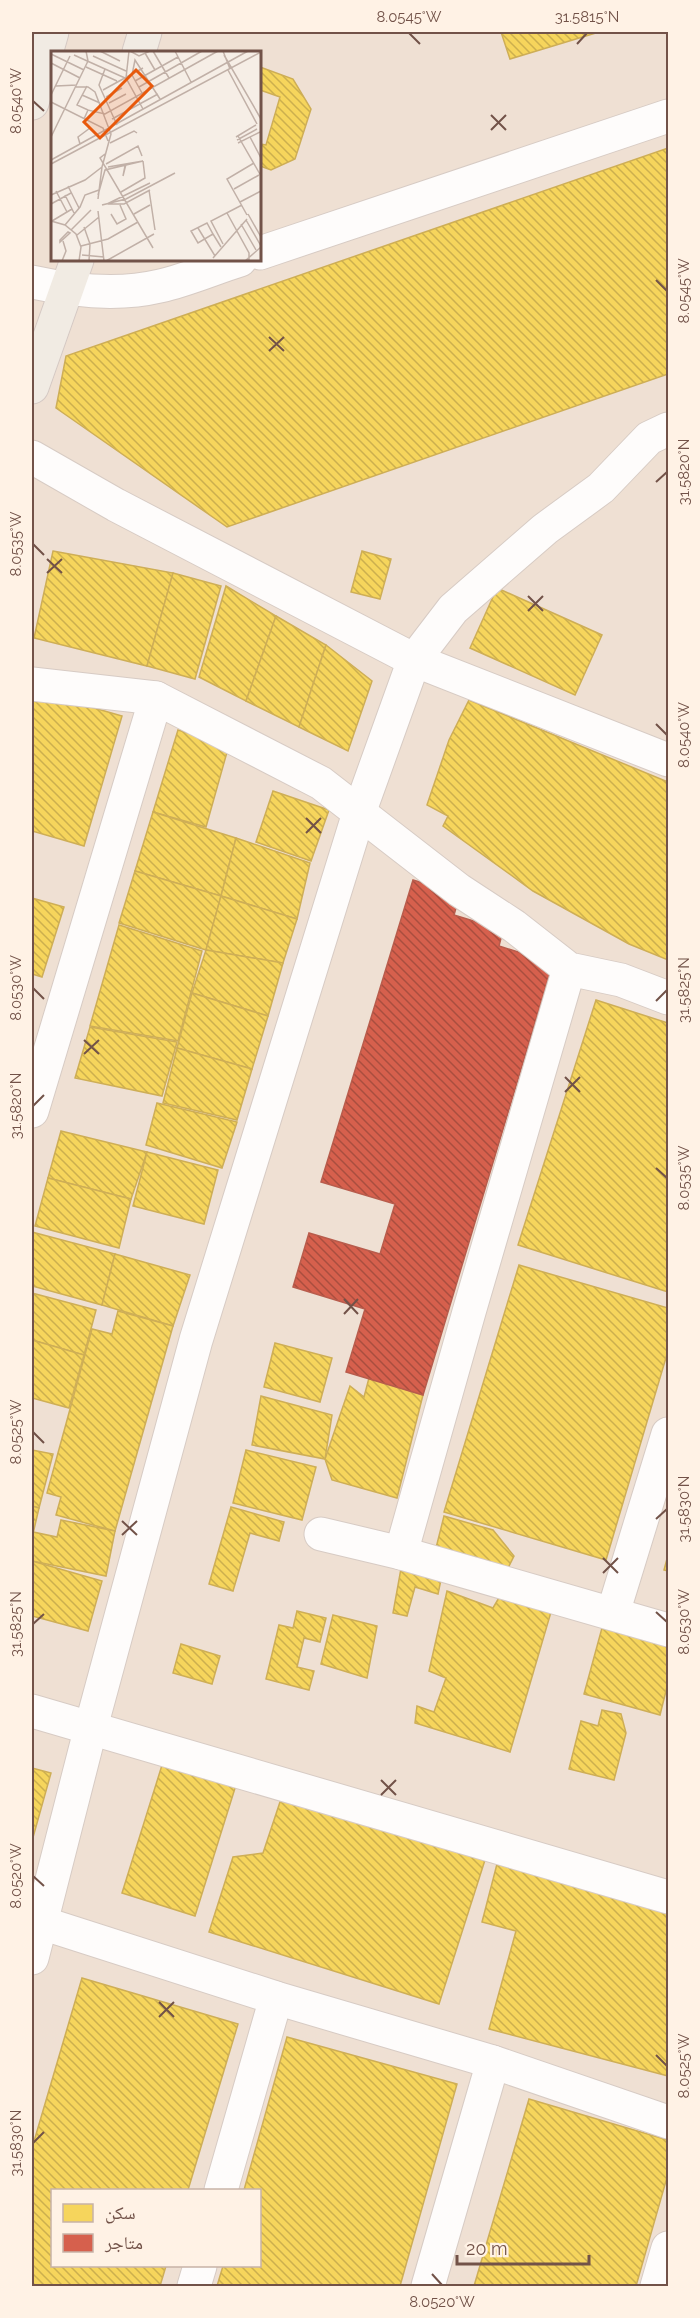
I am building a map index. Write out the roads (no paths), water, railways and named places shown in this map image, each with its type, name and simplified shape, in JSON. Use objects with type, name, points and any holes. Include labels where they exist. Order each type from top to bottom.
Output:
[{"type":"main road","points":[[32,103],[52,32]]},
{"type":"main road","points":[[139,51],[145,32]]},
{"type":"main road","points":[[32,387],[72,275]]},
{"type":"street","points":[[261,253],[669,116]]},
{"type":"street","points":[[32,282],[72,275],[115,291],[160,286],[237,261]]},
{"type":"street","points":[[32,1958],[91,1727],[196,1340],[359,813],[414,660],[453,609],[545,529],[601,488],[649,438],[669,429]]},
{"type":"street","points":[[32,457],[116,505],[414,660],[669,760]]},
{"type":"street","points":[[32,684],[156,698],[321,783],[459,890],[514,926],[569,969],[621,980],[669,998]]},
{"type":"street","points":[[32,1112],[156,698]]},
{"type":"street","points":[[401,1554],[569,969]]},
{"type":"street","points":[[613,1613],[669,1434]]},
{"type":"street","points":[[321,1534],[401,1554],[669,1630]]},
{"type":"street","points":[[32,1711],[669,1897]]},
{"type":"street","points":[[42,1923],[276,1998],[493,2062],[669,2122]]},
{"type":"street","points":[[221,2189],[276,1998]]},
{"type":"street","points":[[428,2286],[493,2062]]},
{"type":"street","points":[[657,2286],[669,2248]]},
{"type":"street","points":[[194,2286],[199,2267]]}]
